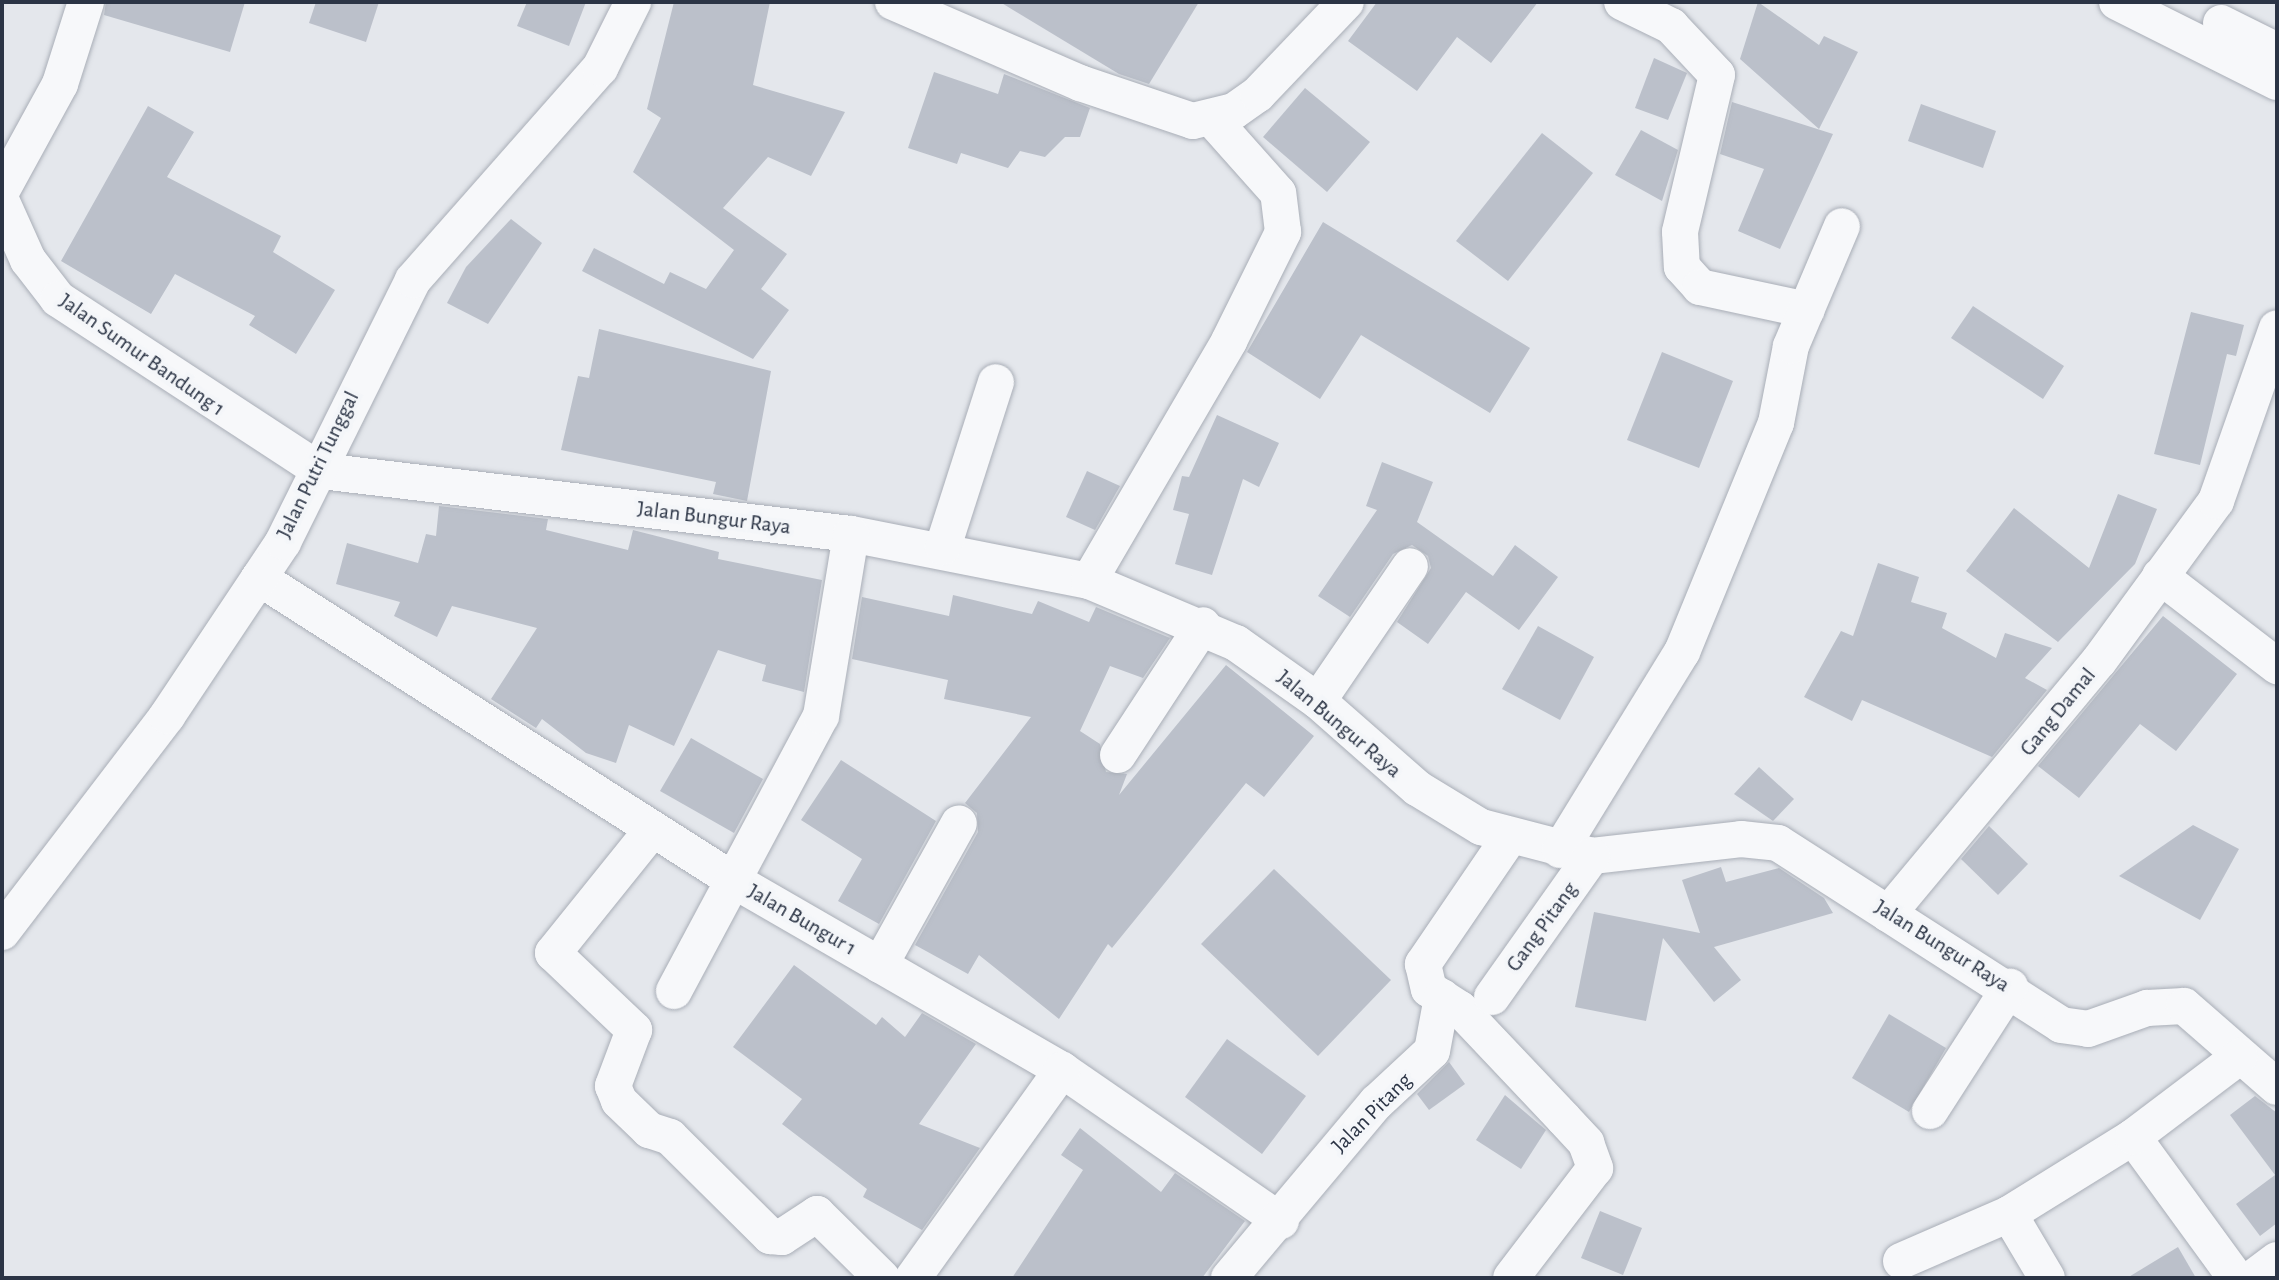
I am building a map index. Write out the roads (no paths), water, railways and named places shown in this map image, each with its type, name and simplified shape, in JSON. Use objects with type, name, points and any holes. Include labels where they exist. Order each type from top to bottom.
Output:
[{"type":"street","points":[[2,190],[60,84],[86,2]]},
{"type":"street","name":"Jalan Putri Tunggal","points":[[2,932],[71,832],[167,716],[259,578],[321,471],[413,280],[476,202],[585,88],[619,40],[633,2]]},
{"type":"street","points":[[893,2],[1143,108],[1212,119],[1278,193],[1283,232],[1229,341],[1089,581]]},
{"type":"street","points":[[1212,119],[1267,86],[1346,2]]},
{"type":"street","points":[[1622,2],[1671,26],[1717,75],[1680,232],[1682,267],[1700,287],[1807,310]]},
{"type":"street","points":[[2117,2],[2219,25],[2277,51]]},
{"type":"street","points":[[2219,25],[2277,82]]},
{"type":"street","name":"Jalan Sumur Bandung 1","points":[[2,202],[28,260],[58,299],[321,471]]},
{"type":"street","name":"Gang Pitang","points":[[1492,997],[1576,853],[1682,652],[1776,423],[1791,346],[1842,226]]},
{"type":"street","name":"Gang Damal","points":[[1888,914],[1959,836],[2216,501],[2277,328]]},
{"type":"street","points":[[943,547],[996,382]]},
{"type":"street","name":"Jalan Bungur Raya","points":[[321,471],[943,547],[1089,581],[1203,625],[1318,701],[1439,805],[1509,838],[1576,853],[1758,839],[1790,850],[2073,1029],[2147,1008],[2184,1006],[2277,1087]]},
{"type":"street","points":[[674,991],[829,695],[851,534]]},
{"type":"street","points":[[1318,701],[1410,566]]},
{"type":"street","points":[[2160,576],[2277,666]]},
{"type":"street","name":"Jalan Bungur 1","points":[[259,578],[733,880],[1062,1070],[1281,1221]]},
{"type":"street","points":[[1118,755],[1203,625]]},
{"type":"street","points":[[887,969],[964,827]]},
{"type":"street","points":[[652,830],[553,953],[634,1030],[613,1086],[619,1101],[649,1130],[670,1137],[770,1236],[817,1214],[882,1278]]},
{"type":"street","points":[[1509,838],[1426,951],[1424,977],[1586,1143],[1595,1168],[1511,1278]]},
{"type":"street","points":[[1930,1111],[2010,987]]},
{"type":"street","name":"Jalan Pitang","points":[[1281,1221],[1357,1125],[1432,1051],[1442,997]]},
{"type":"street","points":[[1901,1261],[2009,1214],[2133,1137],[2240,1056]]},
{"type":"street","points":[[913,1278],[1062,1070]]},
{"type":"street","points":[[2133,1137],[2236,1278]]},
{"type":"street","points":[[2009,1214],[2047,1278]]},
{"type":"street","points":[[1229,1278],[1281,1221]]},
{"type":"street","points":[[2253,1278],[2277,1260]]}]
